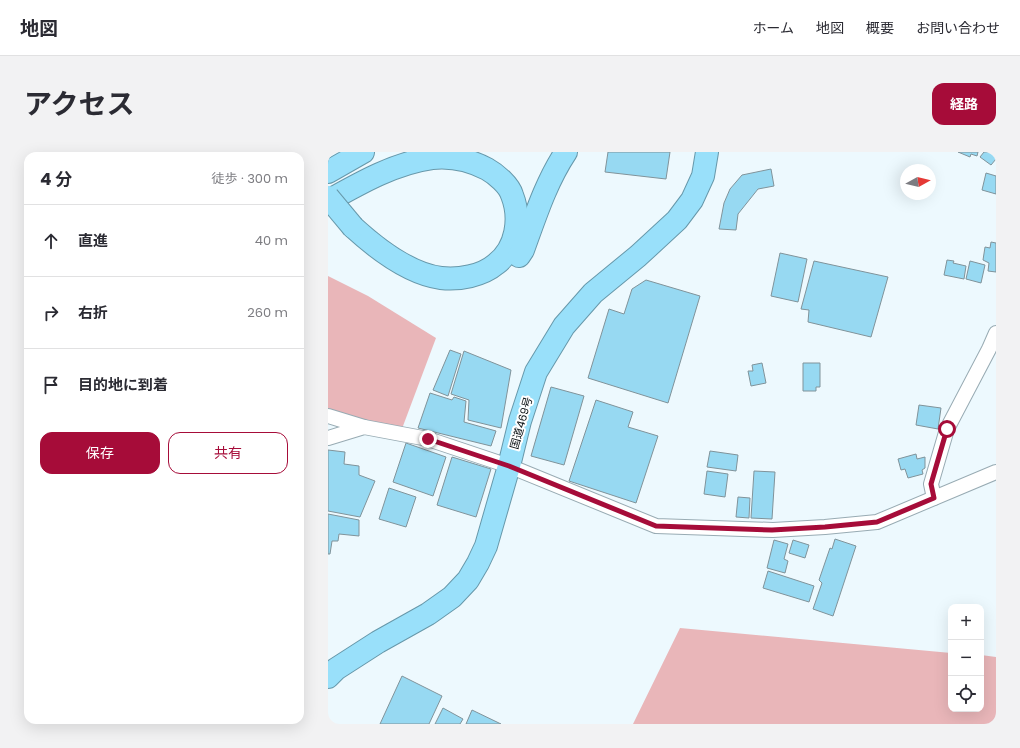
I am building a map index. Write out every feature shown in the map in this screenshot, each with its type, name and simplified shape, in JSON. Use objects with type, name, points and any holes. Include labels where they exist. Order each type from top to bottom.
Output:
[{"type":"highway","points":[[328,172],[363,152]]},
{"type":"highway","points":[[328,197],[350,229],[368,250],[402,272],[429,283],[453,288],[470,287],[488,282],[502,275],[512,266],[523,250],[557,166],[566,152]]},
{"type":"highway","name":"国道469号","points":[[328,677],[336,669],[378,642],[428,614],[452,597],[468,580],[486,546],[520,421],[536,372],[564,326],[593,293],[638,256],[677,220],[692,200],[703,176],[707,152]]},
{"type":"highway","points":[[328,201],[369,179],[404,164],[432,158],[455,158],[477,164],[497,175],[512,194],[518,217],[514,236],[507,251],[496,264],[477,274],[460,278],[440,278],[422,273],[396,260],[350,229],[328,210]]},
{"type":"street","points":[[934,498],[931,484],[947,429],[996,333]]},
{"type":"street","points":[[328,416],[364,427],[428,439],[509,466],[656,526],[772,530],[877,522],[996,472]]},
{"type":"street","points":[[328,438],[364,427]]},
{"type":"shaded area","points":[[328,276],[368,296],[436,338],[400,434],[328,413]]},
{"type":"shaded area","points":[[680,628],[948,653],[948,712],[984,712],[984,655],[996,657],[996,724],[633,724]]},
{"type":"building","points":[[608,152],[670,152],[666,179],[605,172]]},
{"type":"building","points":[[958,152],[978,152],[977,156],[971,154],[970,157]]},
{"type":"building","points":[[984,152],[996,152],[996,159],[991,165],[980,157]]},
{"type":"building","points":[[771,169],[774,186],[758,189],[738,214],[736,230],[719,229],[724,203],[730,189],[742,175]]},
{"type":"building","points":[[986,173],[996,176],[996,194],[982,190]]},
{"type":"building","points":[[991,242],[996,243],[996,272],[988,271],[989,263],[983,260],[985,247],[990,248]]},
{"type":"building","points":[[780,253],[807,259],[798,302],[771,296]]},
{"type":"building","points":[[947,260],[966,266],[964,279],[944,275]]},
{"type":"building","points":[[814,261],[888,277],[871,337],[808,322],[809,310],[801,309]]},
{"type":"building","points":[[970,261],[985,265],[981,283],[966,279]]},
{"type":"building","points":[[646,280],[700,296],[668,403],[588,378],[609,309],[624,314],[632,289]]},
{"type":"building","points":[[450,350],[461,354],[448,396],[433,390]]},
{"type":"building","points":[[464,351],[511,370],[501,428],[468,420],[469,400],[451,394]]},
{"type":"building","points":[[762,363],[766,383],[751,386],[748,371],[753,371],[752,365]]},
{"type":"building","points":[[803,363],[820,363],[820,387],[816,387],[816,391],[803,391]]},
{"type":"building","points":[[551,387],[584,396],[564,465],[531,456]]},
{"type":"building","points":[[430,393],[452,400],[454,397],[466,401],[464,422],[496,431],[491,446],[418,428]]},
{"type":"building","points":[[596,400],[633,412],[628,427],[658,436],[636,503],[569,481]]},
{"type":"building","points":[[919,405],[941,408],[938,429],[916,425]]},
{"type":"building","points":[[406,443],[446,457],[433,496],[393,482]]},
{"type":"building","points":[[328,450],[345,452],[344,464],[359,466],[359,475],[375,481],[360,517],[328,511]]},
{"type":"building","points":[[710,451],[738,455],[736,471],[707,467]]},
{"type":"building","points":[[916,454],[917,459],[925,457],[925,468],[922,470],[923,474],[908,478],[905,469],[901,470],[898,459]]},
{"type":"building","points":[[452,457],[491,469],[476,517],[437,505]]},
{"type":"building","points":[[707,471],[728,474],[725,497],[704,494]]},
{"type":"building","points":[[754,471],[775,472],[772,519],[751,518]]},
{"type":"building","points":[[389,488],[416,497],[406,527],[379,519]]},
{"type":"building","points":[[738,497],[750,498],[749,518],[736,517]]},
{"type":"building","points":[[328,514],[359,520],[359,536],[339,534],[338,541],[332,541],[330,554],[328,554]]},
{"type":"building","points":[[835,539],[856,546],[833,616],[813,609],[822,583],[819,580],[830,548],[832,549]]},
{"type":"building","points":[[774,540],[788,544],[784,559],[788,561],[785,573],[767,568]]},
{"type":"building","points":[[793,540],[809,545],[805,558],[789,553]]},
{"type":"building","points":[[768,571],[814,586],[809,602],[763,588]]},
{"type":"building","points":[[402,676],[442,696],[429,724],[380,724]]},
{"type":"building","points":[[443,708],[463,719],[460,724],[435,724]]},
{"type":"building","points":[[472,710],[501,724],[466,724]]},
{"type":"route","points":[[428,439],[509,466],[656,526],[772,530],[877,522],[934,498],[931,484],[947,429]]}]
